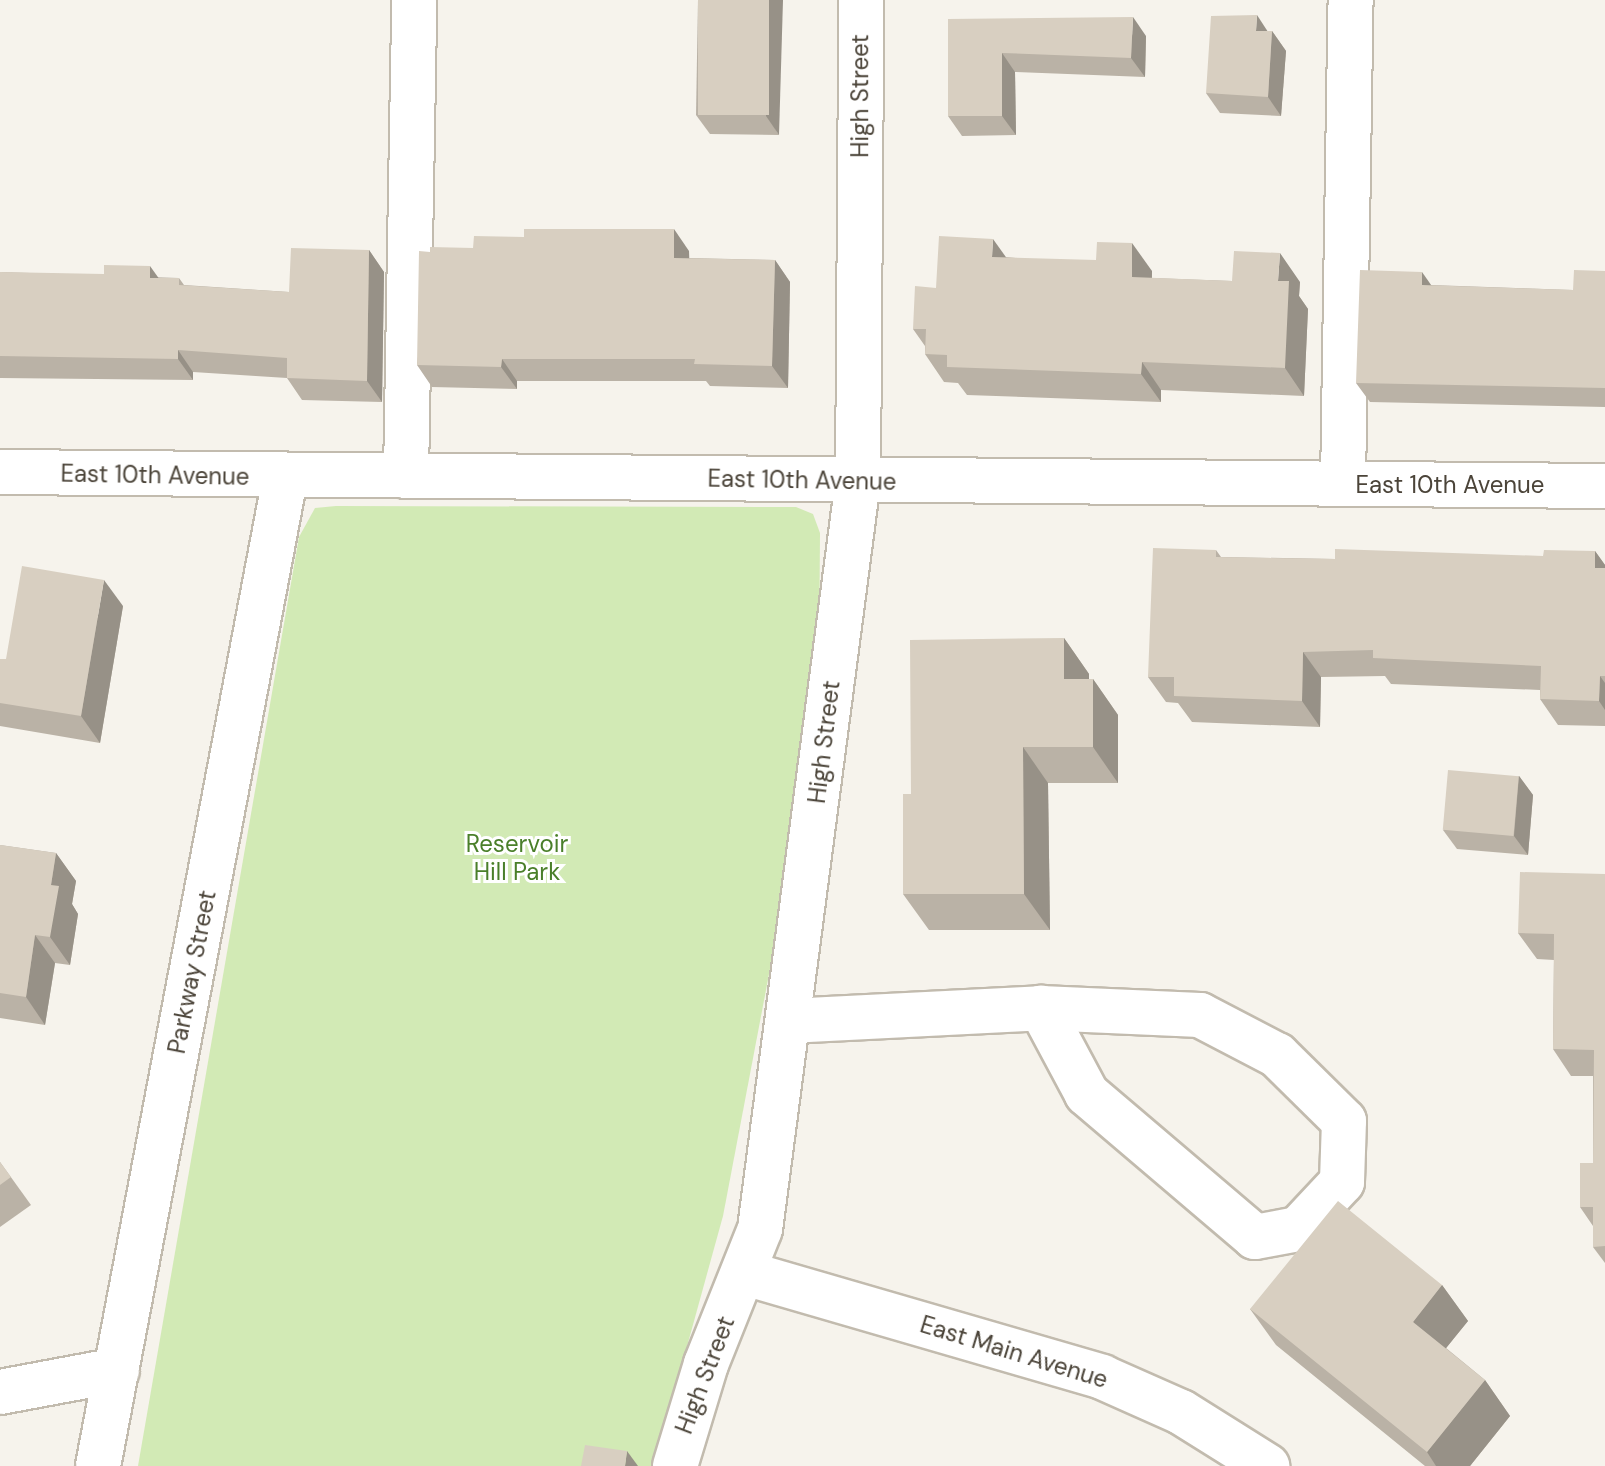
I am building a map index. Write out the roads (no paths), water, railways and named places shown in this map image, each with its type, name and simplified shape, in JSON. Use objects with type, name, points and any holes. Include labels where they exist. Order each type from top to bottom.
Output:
[{"type":"street","points":[[406,476],[414,0]]},
{"type":"street","name":"High Street","points":[[675,1466],[706,1364],[745,1273],[760,1229],[858,481],[861,0]]},
{"type":"street","points":[[1343,484],[1351,0]]},
{"type":"street","name":"East 10th Avenue","points":[[0,472],[285,478],[406,476],[1605,486]]},
{"type":"street","name":"Parkway Street","points":[[98,1466],[285,478]]},
{"type":"street","points":[[788,1021],[1041,1008],[1200,1015],[1277,1055],[1344,1121],[1342,1182],[1298,1229],[1255,1237],[1087,1094],[1041,1008]]},
{"type":"street","name":"East Main Avenue","points":[[745,1273],[1102,1377],[1181,1412],[1267,1466]]},
{"type":"street","points":[[0,1392],[117,1370]]},
{"type":"park label","name":"Reservoir Hill Park","points":[[517,858]]}]
